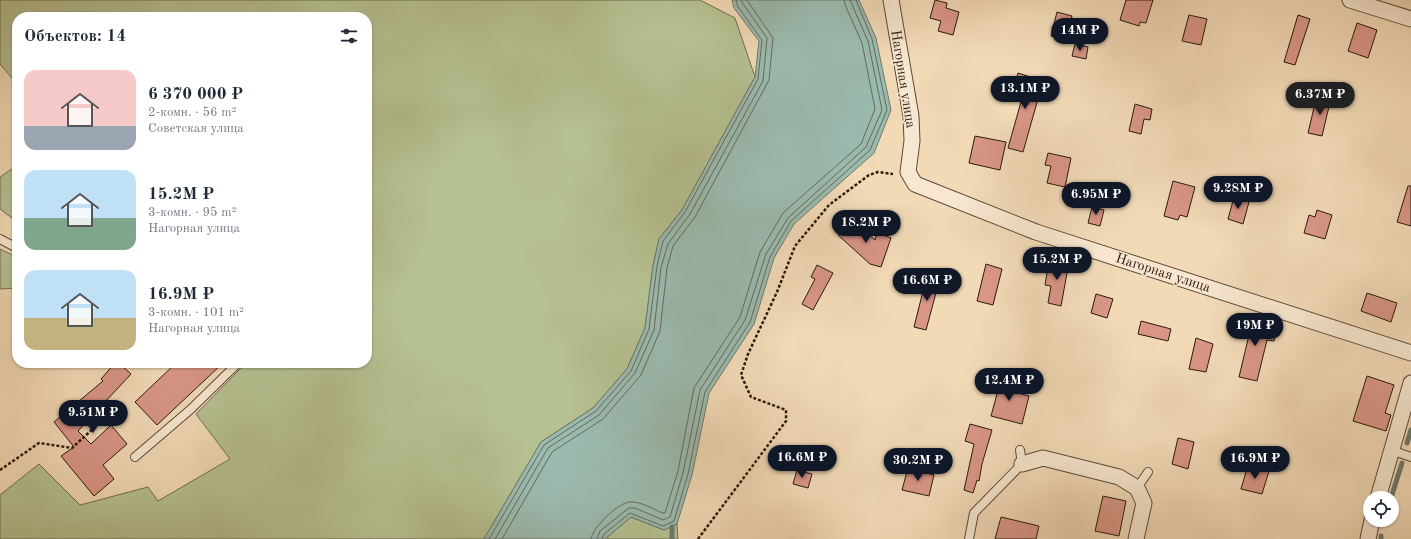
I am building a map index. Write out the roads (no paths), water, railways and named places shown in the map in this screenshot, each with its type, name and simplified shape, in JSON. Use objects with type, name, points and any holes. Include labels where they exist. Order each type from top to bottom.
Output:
[{"type":"street","name":"Нагорная улица","points":[[891,0],[911,116],[912,141],[908,172],[915,184],[1036,232],[1411,352]]},
{"type":"street","points":[[1350,0],[1411,19]]},
{"type":"street","points":[[1380,491],[1411,383]]},
{"type":"street","points":[[1021,457],[1043,458],[1119,477],[1137,488],[1144,503],[1136,539]]},
{"type":"street","points":[[1368,539],[1371,527]]},
{"type":"lane","points":[[0,239],[12,245]]},
{"type":"lane","points":[[135,457],[191,409],[233,368]]},
{"type":"lane","points":[[1391,450],[1411,457]]},
{"type":"lane","points":[[969,539],[974,513],[1021,457]]},
{"type":"lane","points":[[1137,488],[1148,472]]},
{"type":"water","points":[[732,0],[859,0],[876,38],[891,110],[874,153],[794,224],[774,258],[754,324],[709,393],[692,475],[677,524],[664,530],[631,517],[605,539],[484,539],[541,442],[593,408],[627,369],[645,328],[653,266],[659,239],[682,210],[755,77],[759,41],[734,8]]},
{"type":"waterway","points":[[1407,443],[1411,430]]},
{"type":"waterway","points":[[1393,491],[1402,463]]},
{"type":"waterway","points":[[672,527],[672,539]]}]
